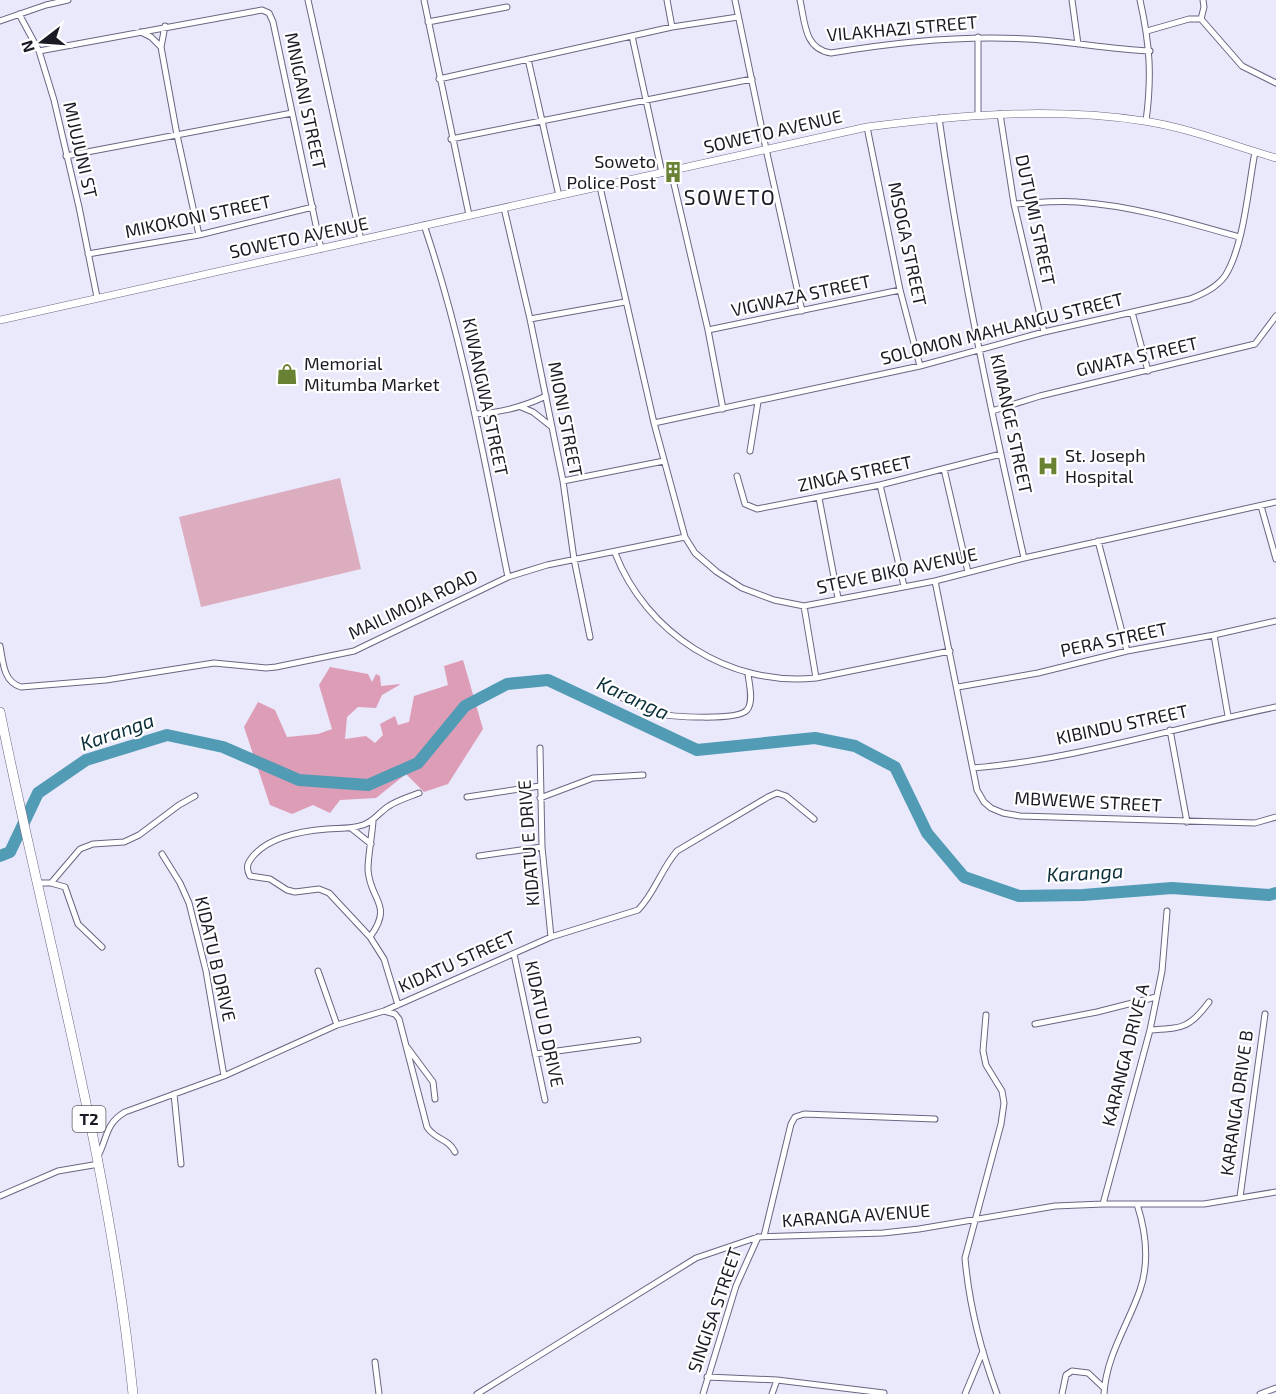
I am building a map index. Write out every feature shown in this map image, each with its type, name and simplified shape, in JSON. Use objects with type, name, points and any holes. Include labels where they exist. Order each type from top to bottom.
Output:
[{"type":"highway","name":"T2","points":[[0,712],[98,1161],[125,1321],[133,1394]]},
{"type":"street","points":[[0,21],[68,0]]},
{"type":"street","points":[[308,0],[361,240]]},
{"type":"street","points":[[424,0],[451,139],[469,215]]},
{"type":"street","points":[[667,0],[672,27]]},
{"type":"street","points":[[735,0],[802,311]]},
{"type":"street","name":"VILAKHAZI STREET","points":[[800,0],[808,36],[813,46],[820,51],[831,53],[926,40],[978,37],[1026,39],[1150,51]]},
{"type":"street","points":[[1072,0],[1078,44]]},
{"type":"street","points":[[1140,0],[1150,51],[1150,91],[1146,121]]},
{"type":"street","points":[[1201,19],[1203,0]]},
{"type":"street","points":[[428,22],[507,7]]},
{"type":"street","name":"MNIGANI STREET","points":[[39,51],[165,26],[262,10],[268,13],[273,22],[321,249]]},
{"type":"street","name":"MIJUJUNI ST","points":[[19,14],[39,51],[54,100],[97,297]]},
{"type":"street","points":[[439,79],[672,27],[738,17]]},
{"type":"street","points":[[1147,31],[1171,23],[1201,19],[1242,66],[1276,83]]},
{"type":"street","points":[[165,26],[161,47],[199,235]]},
{"type":"street","points":[[140,32],[151,37],[161,47]]},
{"type":"street","points":[[632,36],[662,172]]},
{"type":"street","points":[[978,37],[978,115]]},
{"type":"street","points":[[528,59],[559,196]]},
{"type":"street","points":[[451,139],[752,80]]},
{"type":"street","points":[[66,156],[292,113]]},
{"type":"street","name":"DUTUMI STREET","points":[[1000,114],[1014,204],[1044,332]]},
{"type":"street","name":"SOWETO AVENUE","points":[[0,320],[867,127],[978,115],[1078,114],[1146,121],[1276,158]]},
{"type":"street","name":"KIMANGE STREET","points":[[939,118],[959,243],[1024,558]]},
{"type":"street","name":"MSOGA STREET","points":[[867,127],[900,290],[920,366]]},
{"type":"street","name":"SOLOMON MAHLANGU STREET","points":[[654,423],[920,366],[1044,332],[1190,299],[1207,292],[1224,277],[1234,256],[1255,152]]},
{"type":"street","points":[[671,171],[708,330],[723,409]]},
{"type":"street","name":"STEVE BIKO AVENUE","points":[[600,187],[654,423],[685,537],[695,553],[717,572],[742,588],[774,600],[804,606],[935,581],[1024,558],[1276,502]]},
{"type":"street","points":[[1014,204],[1076,202],[1104,205],[1164,215],[1239,237]]},
{"type":"street","name":"MIKOKONI STREET","points":[[88,254],[199,235],[313,207]]},
{"type":"street","name":"MIONI STREET","points":[[504,208],[546,396],[590,637]]},
{"type":"street","name":"KIWANGWA STREET","points":[[424,225],[447,298],[475,414],[508,577]]},
{"type":"street","name":"VIGWAZA STREET","points":[[708,330],[900,290]]},
{"type":"street","points":[[530,318],[625,302]]},
{"type":"street","points":[[1132,312],[1148,370]]},
{"type":"street","name":"GWATA STREET","points":[[992,411],[1040,396],[1255,344],[1276,316]]},
{"type":"street","points":[[475,414],[488,414],[521,407],[546,396]]},
{"type":"street","points":[[750,451],[758,402]]},
{"type":"street","points":[[521,407],[533,412],[552,427]]},
{"type":"street","name":"ZINGA STREET","points":[[737,476],[745,504],[757,509],[880,485],[1001,454]]},
{"type":"street","points":[[563,481],[664,461]]},
{"type":"street","points":[[944,469],[968,572]]},
{"type":"street","points":[[880,485],[904,586]]},
{"type":"street","points":[[819,498],[838,598]]},
{"type":"street","points":[[1261,506],[1276,559]]},
{"type":"street","name":"MAILIMOJA ROAD","points":[[0,646],[7,676],[15,685],[21,687],[106,680],[214,663],[276,667],[354,651],[508,577],[574,559],[615,553],[685,537]]},
{"type":"street","points":[[1098,542],[1127,651]]},
{"type":"street","points":[[615,553],[622,573],[635,594],[656,617],[683,641],[708,658],[748,674],[795,681],[950,651]]},
{"type":"street","name":"MBWEWE STREET","points":[[935,581],[977,790],[984,802],[1003,813],[1043,818],[1255,823],[1276,817]]},
{"type":"street","points":[[804,606],[816,678]]},
{"type":"street","name":"PERA STREET","points":[[958,687],[1038,673],[1127,651],[1276,621]]},
{"type":"street","points":[[1214,635],[1228,717]]},
{"type":"street","points":[[609,691],[667,715],[729,716],[747,711],[750,705],[748,674]]},
{"type":"street","name":"KIBINDU STREET","points":[[973,768],[998,766],[1075,752],[1276,707]]},
{"type":"street","points":[[1170,730],[1187,822]]},
{"type":"street","name":"KIDATU E DRIVE","points":[[540,747],[542,847],[551,937]]},
{"type":"street","points":[[540,798],[593,778],[643,775]]},
{"type":"street","points":[[467,797],[540,786]]},
{"type":"street","points":[[398,1005],[388,968],[370,937],[329,893],[319,889],[295,892],[287,890],[270,879],[250,876],[247,868],[248,862],[255,854],[267,844],[285,836],[325,829],[351,828],[373,822],[387,806],[419,793]]},
{"type":"street","name":"KIDATU STREET","points":[[98,1161],[108,1128],[115,1118],[125,1112],[224,1076],[337,1025],[384,1011],[551,937],[638,910],[648,900],[668,861],[677,851],[768,797],[777,794],[786,796],[813,819]]},
{"type":"street","points":[[51,883],[80,849],[93,844],[124,842],[139,835],[195,796]]},
{"type":"street","points":[[370,937],[379,925],[381,916],[380,902],[368,869],[373,822]]},
{"type":"street","points":[[351,828],[371,843]]},
{"type":"street","points":[[479,856],[542,847]]},
{"type":"street","name":"KIDATU B DRIVE","points":[[162,854],[189,903],[206,971],[224,1076]]},
{"type":"street","points":[[37,883],[51,883],[65,887],[78,924],[102,947]]},
{"type":"street","name":"KARANGA DRIVE A","points":[[1103,1204],[1150,1030],[1162,970],[1167,911]]},
{"type":"street","name":"KIDATU D DRIVE","points":[[514,954],[545,1100]]},
{"type":"street","points":[[318,971],[337,1025]]},
{"type":"street","points":[[1035,1024],[1156,997]]},
{"type":"street","points":[[1150,1030],[1186,1025],[1196,1020],[1209,1002]]},
{"type":"street","points":[[384,1011],[395,1014],[399,1018],[427,1127],[431,1133],[448,1142],[455,1152]]},
{"type":"street","name":"KARANGA DRIVE B","points":[[1240,1197],[1265,1014]]},
{"type":"street","points":[[986,1015],[983,1051],[986,1065],[1002,1091],[1004,1103],[1001,1124],[965,1258],[966,1278],[983,1351],[997,1394]]},
{"type":"street","points":[[535,1054],[638,1040]]},
{"type":"street","points":[[406,1045],[433,1082],[435,1098]]},
{"type":"street","points":[[174,1094],[181,1164]]},
{"type":"street","name":"SINGISA STREET","points":[[703,1394],[736,1286],[761,1236],[791,1124],[795,1117],[804,1114],[935,1119]]},
{"type":"street","points":[[0,1196],[58,1171],[98,1161]]},
{"type":"street","name":"KARANGA AVENUE","points":[[477,1394],[696,1258],[761,1236],[883,1233],[1055,1206],[1204,1204],[1276,1192]]},
{"type":"street","points":[[1104,1391],[1112,1352],[1141,1287],[1146,1247],[1137,1204]]},
{"type":"street","points":[[965,1394],[983,1351]]},
{"type":"street","points":[[375,1362],[379,1394]]},
{"type":"street","points":[[1062,1394],[1066,1375],[1072,1371],[1088,1373],[1104,1391]]},
{"type":"street","points":[[707,1377],[777,1380],[884,1393]]},
{"type":"street","points":[[772,1394],[777,1380]]},
{"type":"street","points":[[1260,1394],[1272,1391]]},
{"type":"shaded area","points":[[340,478],[361,569],[201,607],[179,517]]},
{"type":"shaded area","points":[[463,660],[483,729],[448,784],[424,792],[406,774],[376,798],[340,800],[330,813],[313,805],[292,814],[270,805],[244,727],[258,702],[275,710],[287,737],[318,734],[332,729],[319,685],[330,667],[368,674],[372,682],[376,674],[380,676],[381,686],[401,684],[382,695],[376,708],[358,707],[347,717],[345,739],[366,736],[375,743],[383,735],[380,724],[395,716],[398,725],[409,722],[414,696],[448,685],[444,666]]},
{"type":"waterway","name":"Karanga","points":[[0,856],[10,852],[38,793],[86,760],[167,735],[223,747],[299,780],[368,785],[418,763],[465,706],[507,684],[548,680],[697,750],[815,738],[855,746],[895,767],[927,833],[964,877],[1019,896],[1083,895],[1172,888],[1269,895],[1276,893]]},
{"type":"place","name":"Soweto Police Post","points":[[673,172]]},
{"type":"place","name":"Memorial Mitumba Market","points":[[287,374]]},
{"type":"place","name":"St. Joseph Hospital","points":[[1048,466]]},
{"type":"district","name":"SOWETO","points":[[730,198]]}]
